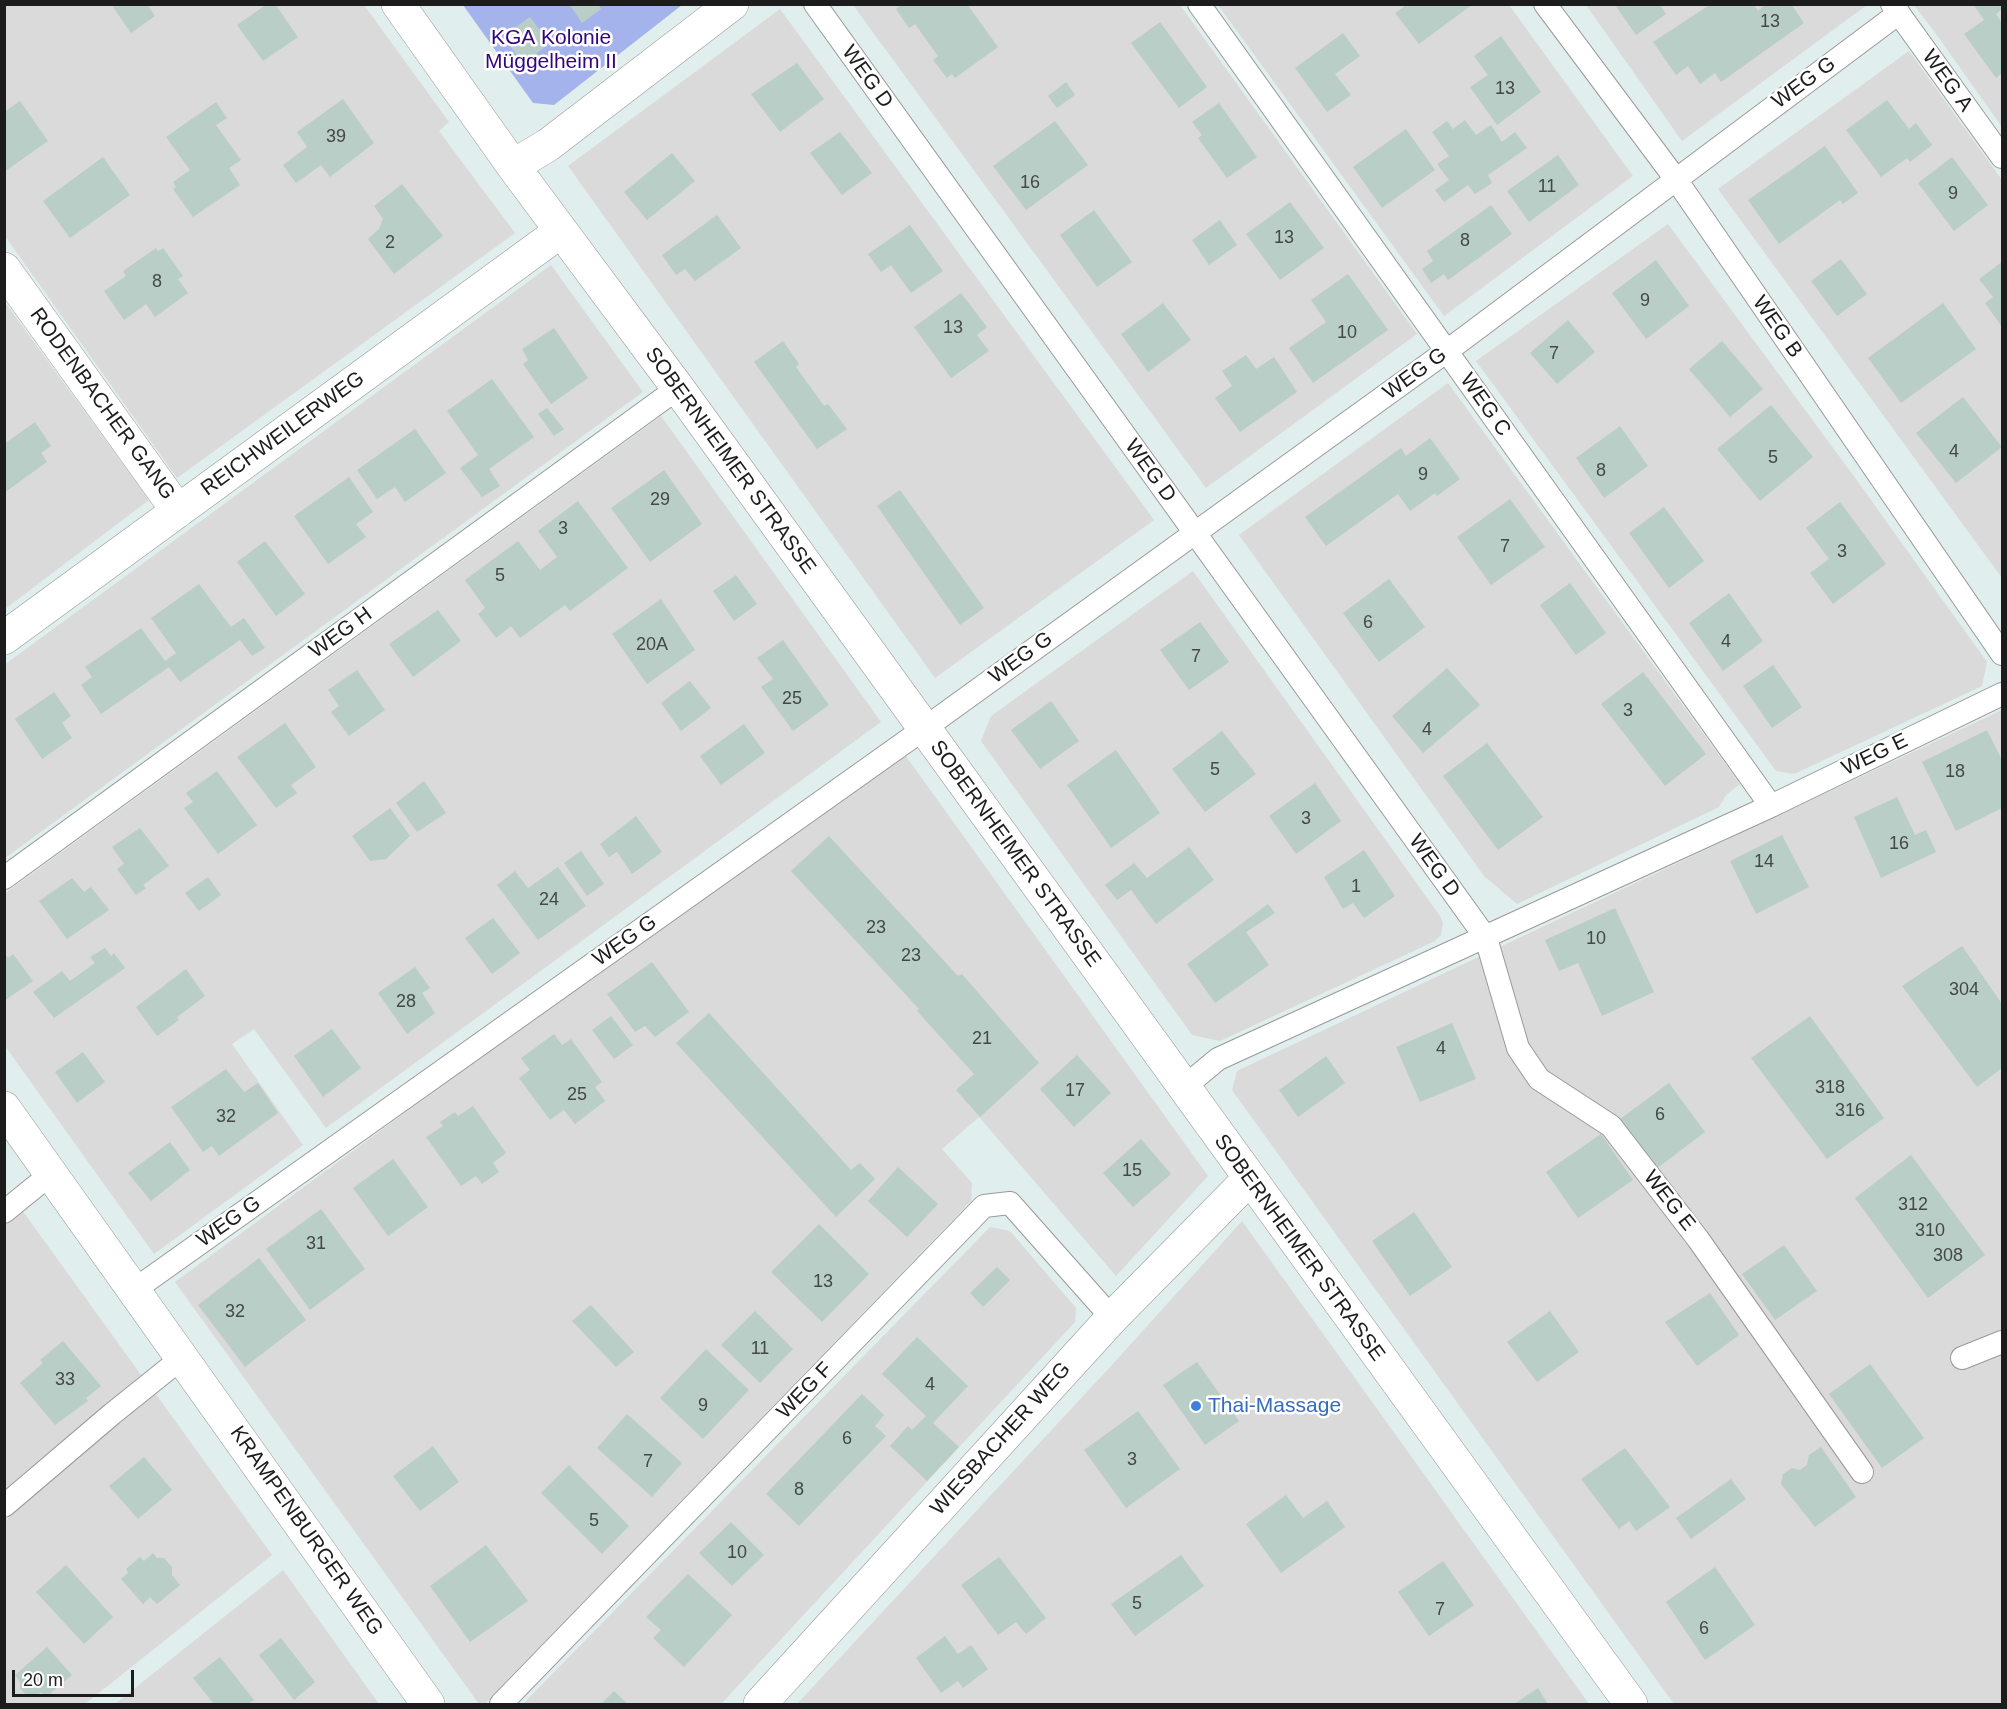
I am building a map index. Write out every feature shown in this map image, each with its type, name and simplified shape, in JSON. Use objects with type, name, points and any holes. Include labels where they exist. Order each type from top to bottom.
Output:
[{"type":"street","name":"SOBERNHEIMER STRASSE","points":[[398,4],[513,166],[678,388],[1631,1704]]},
{"type":"street","points":[[513,166],[548,145],[732,4]]},
{"type":"street","name":"REICHWEILERWEG","points":[[4,638],[561,231]]},
{"type":"street","name":"RODENBACHER GANG","points":[[4,269],[178,511]]},
{"type":"street","name":"KRAMPENBURGER WEG","points":[[4,1108],[428,1704]]},
{"type":"street","name":"WIESBACHER WEG","points":[[760,1704],[1112,1318],[1249,1179]]},
{"type":"lane","name":"WEG D","points":[[815,4],[1486,938]]},
{"type":"lane","name":"WEG C","points":[[1199,4],[1771,806]]},
{"type":"lane","name":"WEG B","points":[[1545,4],[1675,178],[2002,654]]},
{"type":"lane","name":"WEG G","points":[[134,1290],[924,728],[1447,351],[1895,9]]},
{"type":"lane","name":"WEG A","points":[[1895,9],[2002,157]]},
{"type":"lane","name":"WEG H","points":[[4,878],[678,388]]},
{"type":"lane","name":"WEG E","points":[[1183,1088],[1218,1059],[1771,806],[2002,694]]},
{"type":"lane","name":"WEG E","points":[[1486,938],[1518,1048],[1539,1079],[1611,1126],[1698,1239],[1862,1472]]},
{"type":"lane","points":[[4,1212],[52,1173]]},
{"type":"lane","name":"WEG F","points":[[501,1704],[984,1206],[1010,1203],[1112,1318]]},
{"type":"lane","points":[[1962,1358],[2002,1342]]},
{"type":"lane","points":[[4,1506],[183,1357]]},
{"type":"shaded area","points":[[4,5],[364,5],[449,122],[439,131],[515,233],[177,478],[5,236]]},
{"type":"shaded area","points":[[853,5],[1180,5],[1417,334],[1206,488]]},
{"type":"shaded area","points":[[1218,5],[1509,5],[1633,176],[1444,316]]},
{"type":"shaded area","points":[[1586,5],[1867,5],[1682,141]]},
{"type":"shaded area","points":[[1914,5],[2002,5],[2002,127],[1934,31]]},
{"type":"shaded area","points":[[780,9],[1154,520],[935,678],[568,166]]},
{"type":"shaded area","points":[[1909,51],[2002,180],[2002,578],[1718,189]]},
{"type":"shaded area","points":[[1668,224],[1987,662],[1982,686],[1794,774],[1776,771],[1476,361]]},
{"type":"shaded area","points":[[551,265],[643,392],[5,858],[4,665]]},
{"type":"shaded area","points":[[4,301],[149,500],[5,609],[4,609]]},
{"type":"shaded area","points":[[1448,383],[1740,784],[1726,795],[1719,807],[1517,904],[1484,876],[1239,535]]},
{"type":"shaded area","points":[[661,416],[881,722],[326,1128],[254,1029],[232,1044],[303,1145],[154,1254],[5,1046],[4,894]]},
{"type":"shaded area","points":[[1193,571],[1443,923],[1441,935],[1435,941],[1220,1041],[1192,1035],[981,741],[991,716]]},
{"type":"shaded area","points":[[2002,710],[2002,1704],[1674,1704],[1232,1090],[1237,1071]]},
{"type":"shaded area","points":[[900,748],[1208,1176],[1116,1276],[979,1117],[942,1149],[972,1183],[971,1201],[485,1704],[479,1704],[175,1282]]},
{"type":"shaded area","points":[[19,1206],[144,1379],[5,1498],[5,1218]]},
{"type":"shaded area","points":[[1242,1221],[1589,1704],[797,1704],[1111,1366]]},
{"type":"shaded area","points":[[990,1227],[1010,1231],[1076,1308],[1075,1322],[721,1704],[523,1704]]},
{"type":"shaded area","points":[[155,1393],[272,1555],[85,1704],[5,1704],[4,1522]]},
{"type":"shaded area","points":[[283,1570],[379,1704],[115,1704],[224,1617]]},
{"type":"green space","name":"KGA Kolonie Müggelheim II","points":[[463,5],[682,5],[554,105],[533,103]]},
{"type":"building","points":[[116,4],[147,4],[155,16],[131,33],[113,7]]},
{"type":"building","points":[[267,4],[275,4],[298,37],[263,61],[237,25]]},
{"type":"building","points":[[569,4],[598,4],[601,9],[582,23]]},
{"type":"building","points":[[902,4],[967,4],[998,47],[955,78],[952,74],[947,78],[933,60],[938,56],[915,24],[909,28],[896,9]]},
{"type":"building","points":[[1408,4],[1473,4],[1419,44],[1395,13]]},
{"type":"building","points":[[1711,4],[1753,4],[1758,11],[1766,4],[1791,4],[1804,23],[1721,82],[1715,73],[1700,84],[1688,66],[1676,75],[1653,42]]},
{"type":"building","points":[[1973,4],[2002,4],[2002,9],[1996,14],[2002,23],[2002,73],[1996,78],[1964,34],[1984,20]]},
{"type":"building","points":[[1615,5],[1660,5],[1666,14],[1636,35]]},
{"type":"building","points":[[530,17],[550,43],[523,64],[503,36]]},
{"type":"building","points":[[1160,22],[1207,87],[1179,108],[1131,43]]},
{"type":"building","points":[[1343,33],[1360,56],[1335,74],[1351,95],[1327,112],[1295,68]]},
{"type":"building","points":[[1501,36],[1541,92],[1497,125],[1470,87],[1488,75],[1474,56]]},
{"type":"building","points":[[797,63],[824,99],[780,132],[751,94]]},
{"type":"building","points":[[1066,82],[1075,95],[1057,108],[1048,96]]},
{"type":"building","points":[[343,99],[374,143],[330,177],[321,165],[296,183],[283,165],[307,147],[297,132]]},
{"type":"building","points":[[1887,100],[1909,129],[1916,123],[1932,145],[1910,162],[1907,158],[1881,177],[1846,130]]},
{"type":"building","points":[[20,101],[48,141],[4,172],[4,112]]},
{"type":"building","points":[[216,102],[227,118],[216,125],[241,160],[229,168],[240,185],[193,217],[173,189],[176,187],[173,182],[190,170],[166,137]]},
{"type":"building","points":[[1219,103],[1257,157],[1227,178],[1198,138],[1202,135],[1192,122]]},
{"type":"building","points":[[1465,120],[1476,135],[1491,125],[1502,142],[1515,132],[1527,148],[1488,175],[1492,183],[1475,194],[1468,185],[1444,202],[1435,190],[1449,180],[1437,164],[1449,156],[1432,132],[1447,121],[1453,129]]},
{"type":"building","points":[[1055,121],[1088,165],[1026,210],[993,166]]},
{"type":"building","points":[[1406,129],[1435,170],[1382,208],[1353,167]]},
{"type":"building","points":[[840,132],[872,173],[842,195],[810,153]]},
{"type":"building","points":[[1825,146],[1858,193],[1843,204],[1840,200],[1779,244],[1748,200]]},
{"type":"building","points":[[672,153],[695,181],[647,220],[624,192]]},
{"type":"building","points":[[1558,155],[1579,185],[1529,222],[1507,191]]},
{"type":"building","points":[[103,157],[130,195],[70,238],[43,201]]},
{"type":"building","points":[[1952,157],[1988,205],[1954,231],[1918,183]]},
{"type":"building","points":[[402,184],[443,236],[394,274],[368,239],[379,229],[383,219],[374,206]]},
{"type":"building","points":[[1290,202],[1324,248],[1280,280],[1246,234]]},
{"type":"building","points":[[1491,205],[1512,234],[1448,280],[1444,274],[1431,283],[1422,269],[1433,261],[1427,251]]},
{"type":"building","points":[[1094,210],[1132,262],[1097,287],[1060,235]]},
{"type":"building","points":[[717,215],[741,248],[695,281],[685,269],[676,275],[662,255]]},
{"type":"building","points":[[1220,220],[1237,245],[1209,265],[1192,240]]},
{"type":"building","points":[[910,225],[943,271],[911,293],[891,265],[881,272],[868,254]]},
{"type":"building","points":[[156,248],[158,251],[163,248],[183,276],[178,279],[188,293],[155,317],[146,304],[124,320],[104,291],[126,276],[123,271]]},
{"type":"building","points":[[1841,259],[1867,294],[1837,316],[1811,281]]},
{"type":"building","points":[[1656,260],[1689,306],[1646,339],[1612,293]]},
{"type":"building","points":[[2002,262],[2002,327],[1985,303],[1993,297],[1979,279]]},
{"type":"building","points":[[1348,274],[1388,330],[1313,383],[1289,348],[1326,322],[1311,300]]},
{"type":"building","points":[[961,293],[987,327],[977,335],[989,351],[951,378],[914,327]]},
{"type":"building","points":[[1163,303],[1191,340],[1148,372],[1121,334]]},
{"type":"building","points":[[1943,303],[1976,349],[1901,403],[1868,358]]},
{"type":"building","points":[[1568,320],[1595,352],[1557,384],[1530,353]]},
{"type":"building","points":[[554,328],[588,378],[551,404],[523,364],[528,360],[522,349]]},
{"type":"building","points":[[783,341],[799,364],[796,367],[824,406],[828,404],[847,429],[817,449],[754,362]]},
{"type":"building","points":[[1722,341],[1763,389],[1730,417],[1689,369]]},
{"type":"building","points":[[1246,355],[1256,369],[1274,357],[1297,392],[1240,432],[1215,398],[1232,386],[1222,371]]},
{"type":"building","points":[[492,379],[534,437],[489,469],[500,486],[482,497],[460,468],[478,455],[447,411]]},
{"type":"building","points":[[1963,397],[2002,447],[1956,483],[1916,433]]},
{"type":"building","points":[[1771,405],[1813,457],[1760,501],[1717,449]]},
{"type":"building","points":[[547,408],[564,429],[554,436],[538,414]]},
{"type":"building","points":[[35,422],[51,446],[41,453],[47,462],[4,493],[4,444]]},
{"type":"building","points":[[1620,426],[1648,466],[1604,498],[1576,458]]},
{"type":"building","points":[[415,429],[446,473],[405,502],[395,487],[377,499],[357,470]]},
{"type":"building","points":[[1430,438],[1460,479],[1437,496],[1435,493],[1410,511],[1398,494],[1326,546],[1305,517],[1401,448],[1406,456]]},
{"type":"building","points":[[664,470],[702,524],[650,562],[611,508]]},
{"type":"building","points":[[349,477],[373,512],[356,524],[366,537],[328,564],[294,516]]},
{"type":"building","points":[[900,490],[984,608],[960,625],[877,506]]},
{"type":"building","points":[[1510,499],[1545,547],[1491,585],[1457,537]]},
{"type":"building","points":[[578,501],[628,568],[570,611],[565,605],[520,638],[511,626],[496,638],[478,614],[485,608],[465,580],[518,541],[540,570],[557,557],[538,531]]},
{"type":"building","points":[[1840,502],[1886,564],[1833,604],[1810,573],[1829,559],[1806,528]]},
{"type":"building","points":[[1664,507],[1704,561],[1669,588],[1629,533]]},
{"type":"building","points":[[265,541],[305,594],[276,616],[237,562]]},
{"type":"building","points":[[736,575],[757,604],[734,621],[713,591]]},
{"type":"building","points":[[1389,579],[1425,627],[1379,662],[1343,613]]},
{"type":"building","points":[[1570,583],[1606,633],[1576,655],[1540,605]]},
{"type":"building","points":[[199,584],[231,627],[244,618],[265,648],[252,656],[240,640],[180,682],[169,667],[101,714],[81,685],[92,677],[85,667],[141,628],[165,661],[176,653],[151,618]]},
{"type":"building","points":[[1729,593],[1763,641],[1723,671],[1689,623]]},
{"type":"building","points":[[661,599],[695,650],[647,684],[612,634]]},
{"type":"building","points":[[438,610],[461,641],[413,677],[389,644]]},
{"type":"building","points":[[1200,622],[1229,662],[1189,690],[1160,650]]},
{"type":"building","points":[[783,640],[829,705],[793,731],[761,687],[773,679],[757,658]]},
{"type":"building","points":[[1773,665],[1802,707],[1772,728],[1743,686]]},
{"type":"building","points":[[1447,668],[1480,705],[1423,753],[1392,716]]},
{"type":"building","points":[[357,670],[385,710],[349,736],[331,712],[339,706],[328,690]]},
{"type":"building","points":[[1643,672],[1706,754],[1665,786],[1601,704]]},
{"type":"building","points":[[690,681],[711,708],[681,731],[661,703]]},
{"type":"building","points":[[54,692],[71,716],[62,723],[72,738],[42,759],[15,719]]},
{"type":"building","points":[[1051,701],[1079,741],[1040,769],[1011,730]]},
{"type":"building","points":[[285,723],[316,767],[291,785],[297,793],[276,808],[237,757]]},
{"type":"building","points":[[744,724],[765,753],[721,785],[700,756]]},
{"type":"building","points":[[1987,730],[2002,760],[2002,808],[1956,831],[1922,762]]},
{"type":"building","points":[[1222,731],[1256,774],[1205,812],[1172,769]]},
{"type":"building","points":[[1487,743],[1543,817],[1498,850],[1443,776]]},
{"type":"building","points":[[1116,750],[1160,813],[1111,848],[1067,785]]},
{"type":"building","points":[[217,771],[257,825],[218,854],[184,808],[193,802],[186,793]]},
{"type":"building","points":[[424,781],[446,813],[417,832],[396,803]]},
{"type":"building","points":[[1315,783],[1341,821],[1296,854],[1269,816]]},
{"type":"building","points":[[1897,797],[1915,835],[1926,830],[1936,852],[1881,878],[1854,817]]},
{"type":"building","points":[[390,808],[410,836],[386,859],[370,861],[352,836]]},
{"type":"building","points":[[636,816],[662,852],[632,874],[617,852],[609,857],[600,844]]},
{"type":"building","points":[[140,828],[169,866],[143,885],[146,888],[136,895],[117,869],[124,864],[112,847]]},
{"type":"building","points":[[1782,835],[1809,887],[1756,914],[1730,861]]},
{"type":"building","points":[[829,836],[958,976],[962,974],[1039,1063],[980,1117],[956,1090],[974,1074],[917,1011],[919,1009],[791,871]]},
{"type":"building","points":[[1189,847],[1214,880],[1156,924],[1131,890],[1117,900],[1105,885],[1134,863],[1147,878]]},
{"type":"building","points":[[1364,850],[1395,896],[1364,918],[1353,903],[1343,909],[1324,877]]},
{"type":"building","points":[[581,851],[604,884],[587,896],[564,863]]},
{"type":"building","points":[[558,867],[586,906],[538,940],[497,885],[515,871],[528,888]]},
{"type":"building","points":[[208,877],[221,895],[199,911],[185,893]]},
{"type":"building","points":[[72,878],[84,892],[91,887],[109,910],[67,939],[39,901]]},
{"type":"building","points":[[1268,904],[1275,913],[1246,932],[1269,965],[1215,1003],[1187,964]]},
{"type":"building","points":[[1615,908],[1654,992],[1602,1016],[1578,963],[1559,971],[1545,940]]},
{"type":"building","points":[[493,918],[520,953],[492,974],[465,938]]},
{"type":"building","points":[[1962,946],[2002,1004],[2002,1068],[1977,1087],[1902,986]]},
{"type":"building","points":[[105,948],[111,956],[114,953],[125,968],[54,1018],[33,992],[62,971],[70,981],[95,963],[90,957]]},
{"type":"building","points":[[4,952],[8,958],[13,954],[33,981],[4,1001]]},
{"type":"building","points":[[652,962],[689,1012],[655,1037],[645,1026],[635,1032],[607,994]]},
{"type":"building","points":[[415,967],[430,988],[422,993],[435,1013],[407,1034],[378,993]]},
{"type":"building","points":[[186,969],[205,996],[157,1036],[136,1007]]},
{"type":"building","points":[[709,1013],[851,1170],[860,1163],[875,1179],[836,1217],[676,1043]]},
{"type":"building","points":[[611,1016],[633,1045],[614,1059],[592,1030]]},
{"type":"building","points":[[1810,1016],[1884,1118],[1827,1159],[1751,1058]]},
{"type":"building","points":[[1452,1023],[1476,1079],[1420,1102],[1396,1047]]},
{"type":"building","points":[[332,1029],[361,1068],[323,1097],[294,1056]]},
{"type":"building","points":[[554,1034],[562,1045],[571,1039],[602,1082],[595,1087],[605,1101],[575,1124],[564,1110],[550,1120],[519,1078],[530,1070],[521,1058]]},
{"type":"building","points":[[83,1052],[105,1082],[77,1103],[55,1072]]},
{"type":"building","points":[[1077,1055],[1111,1093],[1074,1127],[1040,1089]]},
{"type":"building","points":[[1326,1056],[1345,1083],[1298,1117],[1279,1090]]},
{"type":"building","points":[[226,1069],[244,1092],[258,1083],[278,1113],[219,1156],[212,1146],[203,1152],[171,1107]]},
{"type":"building","points":[[1669,1083],[1705,1132],[1656,1169],[1620,1119]]},
{"type":"building","points":[[473,1106],[506,1153],[493,1163],[499,1172],[482,1184],[476,1176],[461,1186],[426,1137],[443,1126],[440,1122],[455,1112],[458,1116]]},
{"type":"building","points":[[1601,1134],[1633,1180],[1578,1218],[1546,1172]]},
{"type":"building","points":[[1141,1139],[1171,1174],[1133,1207],[1103,1173]]},
{"type":"building","points":[[170,1142],[190,1170],[151,1201],[128,1173]]},
{"type":"building","points":[[1911,1155],[1985,1255],[1928,1298],[1855,1198]]},
{"type":"building","points":[[393,1159],[428,1207],[388,1236],[353,1188]]},
{"type":"building","points":[[898,1167],[938,1204],[907,1237],[868,1201]]},
{"type":"building","points":[[321,1209],[365,1269],[310,1310],[266,1249]]},
{"type":"building","points":[[1414,1212],[1452,1267],[1410,1296],[1372,1241]]},
{"type":"building","points":[[819,1224],[869,1274],[822,1322],[771,1272]]},
{"type":"building","points":[[1784,1245],[1817,1291],[1775,1320],[1742,1274]]},
{"type":"building","points":[[259,1258],[306,1320],[245,1367],[198,1305]]},
{"type":"building","points":[[997,1267],[1010,1280],[983,1307],[970,1293]]},
{"type":"building","points":[[1710,1293],[1739,1335],[1697,1366],[1665,1322]]},
{"type":"building","points":[[591,1305],[634,1352],[616,1367],[572,1321]]},
{"type":"building","points":[[755,1311],[793,1349],[760,1383],[721,1345]]},
{"type":"building","points":[[1550,1311],[1579,1352],[1537,1382],[1507,1342]]},
{"type":"building","points":[[917,1337],[968,1386],[933,1423],[959,1447],[927,1481],[890,1446],[908,1426],[912,1430],[926,1416],[882,1374]]},
{"type":"building","points":[[63,1341],[101,1386],[86,1398],[88,1401],[55,1425],[20,1383],[43,1363],[40,1360]]},
{"type":"building","points":[[706,1349],[749,1390],[703,1439],[660,1398]]},
{"type":"building","points":[[1197,1362],[1239,1421],[1205,1445],[1163,1385]]},
{"type":"building","points":[[1870,1364],[1924,1438],[1882,1468],[1829,1394]]},
{"type":"building","points":[[862,1394],[884,1415],[875,1426],[886,1436],[799,1526],[766,1494]]},
{"type":"building","points":[[1138,1411],[1180,1469],[1126,1508],[1084,1450]]},
{"type":"building","points":[[627,1414],[682,1463],[652,1497],[597,1448]]},
{"type":"building","points":[[433,1446],[459,1482],[420,1511],[393,1476]]},
{"type":"building","points":[[1821,1447],[1856,1497],[1815,1527],[1781,1484],[1783,1474],[1792,1468],[1800,1470],[1807,1465],[1809,1455]]},
{"type":"building","points":[[1625,1448],[1670,1507],[1636,1531],[1629,1521],[1619,1529],[1581,1479]]},
{"type":"building","points":[[144,1457],[172,1490],[138,1519],[109,1486]]},
{"type":"building","points":[[569,1465],[629,1526],[602,1554],[541,1493]]},
{"type":"building","points":[[1731,1479],[1746,1499],[1691,1539],[1676,1518]]},
{"type":"building","points":[[1286,1495],[1303,1518],[1327,1501],[1345,1527],[1281,1573],[1246,1524]]},
{"type":"building","points":[[731,1522],[764,1555],[732,1586],[699,1553]]},
{"type":"building","points":[[486,1545],[528,1601],[470,1642],[430,1586]]},
{"type":"building","points":[[153,1553],[157,1558],[164,1558],[172,1567],[172,1575],[180,1585],[157,1604],[150,1597],[143,1604],[121,1579],[128,1573],[126,1569],[140,1557],[144,1561]]},
{"type":"building","points":[[1181,1555],[1204,1586],[1135,1636],[1111,1604]]},
{"type":"building","points":[[999,1557],[1046,1618],[1026,1634],[1016,1622],[998,1635],[961,1585]]},
{"type":"building","points":[[1443,1561],[1474,1605],[1429,1636],[1398,1592]]},
{"type":"building","points":[[66,1565],[113,1617],[84,1644],[36,1592]]},
{"type":"building","points":[[1715,1567],[1755,1625],[1705,1660],[1666,1602]]},
{"type":"building","points":[[688,1574],[732,1615],[684,1667],[653,1638],[661,1630],[646,1617]]},
{"type":"building","points":[[945,1636],[958,1654],[971,1645],[988,1669],[963,1688],[958,1681],[941,1693],[916,1658]]},
{"type":"building","points":[[281,1638],[315,1682],[294,1700],[259,1655]]},
{"type":"building","points":[[47,1647],[72,1675],[46,1697],[41,1692],[35,1697],[26,1695],[20,1688],[20,1682],[15,1675]]},
{"type":"building","points":[[220,1657],[254,1700],[248,1704],[214,1704],[193,1678]]},
{"type":"building","points":[[1538,1688],[1548,1704],[1514,1704]]},
{"type":"building","points":[[614,1691],[628,1704],[601,1704]]},
{"type":"place","name":"Thai-Massage","points":[[1196,1406]]}]
